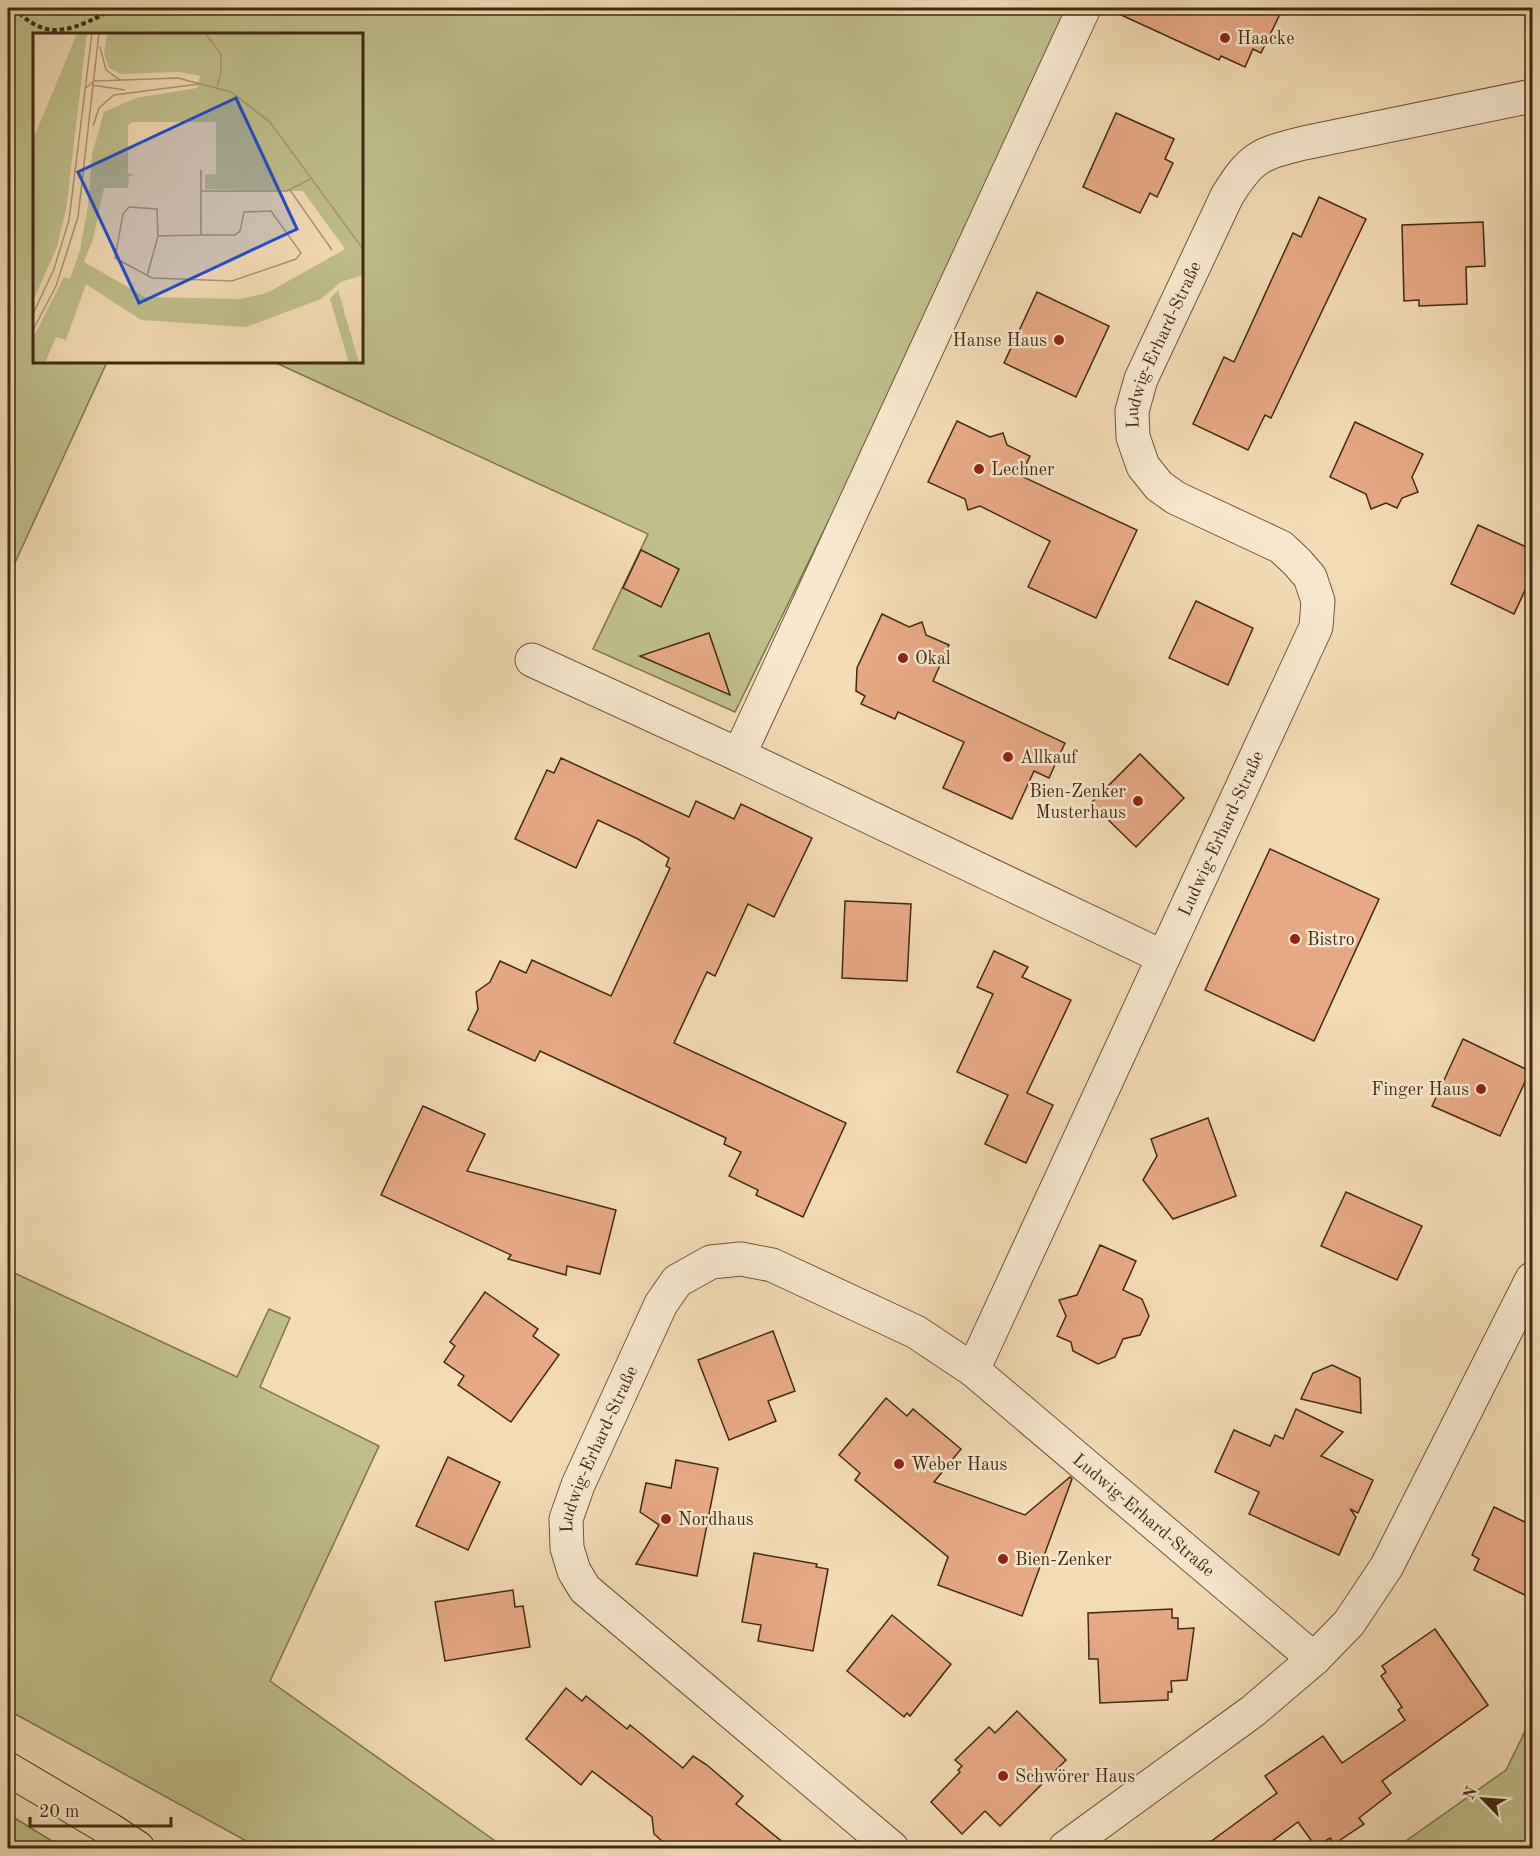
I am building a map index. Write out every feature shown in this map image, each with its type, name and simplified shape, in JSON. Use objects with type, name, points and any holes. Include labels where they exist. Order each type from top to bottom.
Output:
[{"type":"main road","points":[[8,1769],[138,1848]]},
{"type":"lane","points":[[739,754],[1084,8]]},
{"type":"lane","name":"Ludwig-Erhard-Straße","points":[[973,1370],[1316,627],[1318,601],[1310,577],[1281,547],[1176,498],[1159,486],[1143,466],[1132,437],[1132,411],[1141,379],[1227,196],[1241,173],[1255,160],[1269,151],[1533,96]]},
{"type":"lane","points":[[532,660],[739,754],[1163,957]]},
{"type":"lane","name":"Ludwig-Erhard-Straße","points":[[892,1848],[585,1589],[574,1571],[567,1548],[566,1519],[578,1485],[661,1304],[677,1281],[711,1262],[741,1259],[772,1265],[916,1332],[973,1370],[1314,1659]]},
{"type":"lane","points":[[1065,1848],[1253,1711],[1314,1659],[1349,1623],[1387,1566],[1533,1279]]},
{"type":"path","points":[[14,8],[34,25],[60,30],[71,30],[116,8]]},
{"type":"green space","points":[[8,8],[1080,8],[735,712],[593,649],[648,534],[276,363],[363,363],[363,33],[33,33],[33,363],[107,363],[8,578]]},
{"type":"green space","points":[[8,1270],[237,1377],[269,1309],[290,1318],[260,1387],[379,1446],[270,1681],[505,1848],[259,1848],[8,1710]]},
{"type":"green space","points":[[1532,1717],[1532,1848],[1396,1848],[1506,1770]]},
{"type":"green space","points":[[8,1814],[57,1844],[55,1848],[8,1848]]},
{"type":"building","name":"Haacke","points":[[1106,8],[1283,8],[1261,53],[1253,49],[1245,67],[1221,56],[1219,60]]},
{"type":"building","points":[[1116,113],[1174,139],[1165,159],[1173,163],[1157,197],[1150,193],[1140,213],[1083,187]]},
{"type":"building","points":[[1319,197],[1366,219],[1271,418],[1265,415],[1248,450],[1193,424],[1224,357],[1234,362],[1293,233],[1301,237]]},
{"type":"building","points":[[1483,222],[1485,266],[1466,267],[1467,304],[1419,306],[1419,300],[1404,301],[1402,225]]},
{"type":"building","name":"Hanse Haus","points":[[1037,292],[1109,326],[1076,397],[1004,363]]},
{"type":"building","points":[[957,421],[990,437],[1003,433],[1007,445],[1030,456],[1021,476],[1137,530],[1096,618],[1028,587],[1050,541],[980,506],[968,510],[965,499],[928,482]]},
{"type":"building","points":[[1355,422],[1423,454],[1412,477],[1418,492],[1402,498],[1397,508],[1386,503],[1371,509],[1366,494],[1330,477]]},
{"type":"building","points":[[1478,525],[1533,550],[1533,573],[1514,614],[1451,584]]},
{"type":"building","points":[[641,550],[679,569],[661,607],[623,588]]},
{"type":"building","points":[[1196,601],[1253,628],[1228,685],[1169,658]]},
{"type":"building","points":[[882,614],[909,627],[922,622],[926,635],[949,645],[933,681],[1065,743],[1049,778],[1034,771],[1012,819],[943,788],[964,742],[898,712],[895,719],[861,704],[865,696],[856,691],[857,668]]},
{"type":"building","points":[[709,633],[730,695],[640,656]]},
{"type":"building","name":"Bien-Zenker Musterhaus","points":[[1140,754],[1184,798],[1136,847],[1091,803]]},
{"type":"building","points":[[561,758],[689,817],[696,801],[734,819],[741,804],[812,838],[774,917],[748,904],[715,976],[707,972],[674,1043],[846,1123],[803,1217],[756,1195],[758,1190],[729,1176],[741,1152],[724,1144],[726,1138],[540,1051],[535,1061],[468,1030],[478,1009],[476,992],[490,982],[500,961],[526,973],[532,960],[611,996],[670,868],[666,866],[669,858],[638,839],[598,820],[576,868],[515,839],[547,770],[554,773]]},
{"type":"building","name":"Bistro","points":[[1270,849],[1379,899],[1314,1041],[1205,990]]},
{"type":"building","points":[[845,901],[911,904],[907,981],[842,978]]},
{"type":"building","points":[[994,951],[1028,967],[1022,977],[1071,1000],[1027,1093],[1053,1105],[1026,1163],[985,1144],[1008,1095],[957,1072],[993,994],[977,987]]},
{"type":"building","name":"Finger Haus","points":[[1463,1039],[1530,1071],[1500,1136],[1432,1106]]},
{"type":"building","points":[[423,1106],[485,1134],[467,1171],[616,1210],[600,1274],[567,1266],[566,1275],[508,1259],[511,1255],[381,1195]]},
{"type":"building","points":[[1208,1118],[1236,1196],[1173,1219],[1143,1180],[1157,1156],[1151,1139]]},
{"type":"building","points":[[1346,1192],[1422,1226],[1397,1280],[1321,1246]]},
{"type":"building","points":[[1100,1245],[1136,1261],[1123,1290],[1142,1299],[1149,1316],[1140,1335],[1123,1339],[1115,1357],[1098,1364],[1073,1351],[1071,1342],[1057,1336],[1066,1316],[1059,1300],[1077,1295]]},
{"type":"building","points":[[485,1292],[538,1329],[533,1336],[559,1355],[511,1422],[458,1385],[464,1376],[444,1362],[455,1346],[450,1342]]},
{"type":"building","points":[[773,1331],[795,1391],[768,1401],[776,1421],[729,1440],[698,1360]]},
{"type":"building","points":[[1332,1365],[1360,1378],[1361,1413],[1301,1399],[1313,1373]]},
{"type":"building","points":[[886,1398],[907,1416],[913,1409],[961,1449],[934,1482],[1025,1515],[1070,1477],[1072,1479],[1022,1616],[938,1585],[948,1557],[855,1480],[860,1473],[839,1455]]},
{"type":"building","points":[[1296,1409],[1343,1432],[1321,1456],[1373,1480],[1358,1513],[1350,1509],[1356,1517],[1339,1555],[1249,1514],[1259,1492],[1215,1472],[1234,1430],[1270,1446],[1275,1435],[1283,1439]]},
{"type":"building","points":[[448,1457],[500,1482],[468,1550],[416,1526]]},
{"type":"building","name":"Nordhaus","points":[[676,1460],[718,1468],[697,1576],[636,1564],[659,1525],[640,1512],[646,1483],[671,1488]]},
{"type":"building","points":[[1494,1507],[1533,1526],[1533,1599],[1474,1570],[1479,1559],[1472,1555]]},
{"type":"building","points":[[754,1553],[817,1564],[816,1567],[828,1569],[813,1651],[758,1641],[761,1625],[742,1622]]},
{"type":"building","points":[[513,1590],[515,1607],[523,1606],[530,1647],[445,1661],[435,1602]]},
{"type":"building","points":[[1172,1609],[1172,1618],[1178,1618],[1178,1629],[1194,1628],[1187,1680],[1171,1681],[1172,1692],[1168,1692],[1168,1700],[1100,1703],[1098,1659],[1089,1659],[1088,1613]]},
{"type":"building","points":[[892,1615],[951,1664],[910,1716],[907,1713],[904,1717],[847,1671]]},
{"type":"building","points":[[1435,1629],[1488,1705],[1382,1781],[1391,1793],[1359,1818],[1364,1824],[1334,1844],[1330,1838],[1316,1847],[1298,1822],[1263,1848],[1202,1848],[1277,1793],[1265,1776],[1323,1736],[1342,1763],[1405,1720],[1398,1710],[1402,1707],[1381,1676],[1386,1672],[1382,1666]]},
{"type":"building","points":[[566,1688],[582,1701],[586,1696],[627,1729],[630,1725],[683,1768],[693,1756],[707,1765],[743,1796],[736,1804],[790,1848],[670,1848],[654,1834],[652,1817],[592,1771],[581,1785],[526,1739]]},
{"type":"building","name":"Schwörer Haus","points":[[1017,1711],[1066,1760],[1000,1826],[985,1811],[962,1834],[931,1802],[960,1772],[958,1770],[962,1766],[955,1760],[989,1727],[995,1733]]},
{"type":"place","name":"Haacke","points":[[1225,38]]},
{"type":"place","name":"Hanse Haus","points":[[1059,340]]},
{"type":"place","name":"Lechner","points":[[979,469]]},
{"type":"place","name":"Okal","points":[[903,658]]},
{"type":"place","name":"Allkauf","points":[[1008,757]]},
{"type":"place","name":"Bien-Zenker Musterhaus","points":[[1138,801]]},
{"type":"place","name":"Bistro","points":[[1295,939]]},
{"type":"place","name":"Finger Haus","points":[[1481,1089]]},
{"type":"place","name":"Weber Haus","points":[[899,1464]]},
{"type":"place","name":"Nordhaus","points":[[666,1519]]},
{"type":"place","name":"Bien-Zenker","points":[[1003,1559]]},
{"type":"place","name":"Schwörer Haus","points":[[1003,1776]]}]
